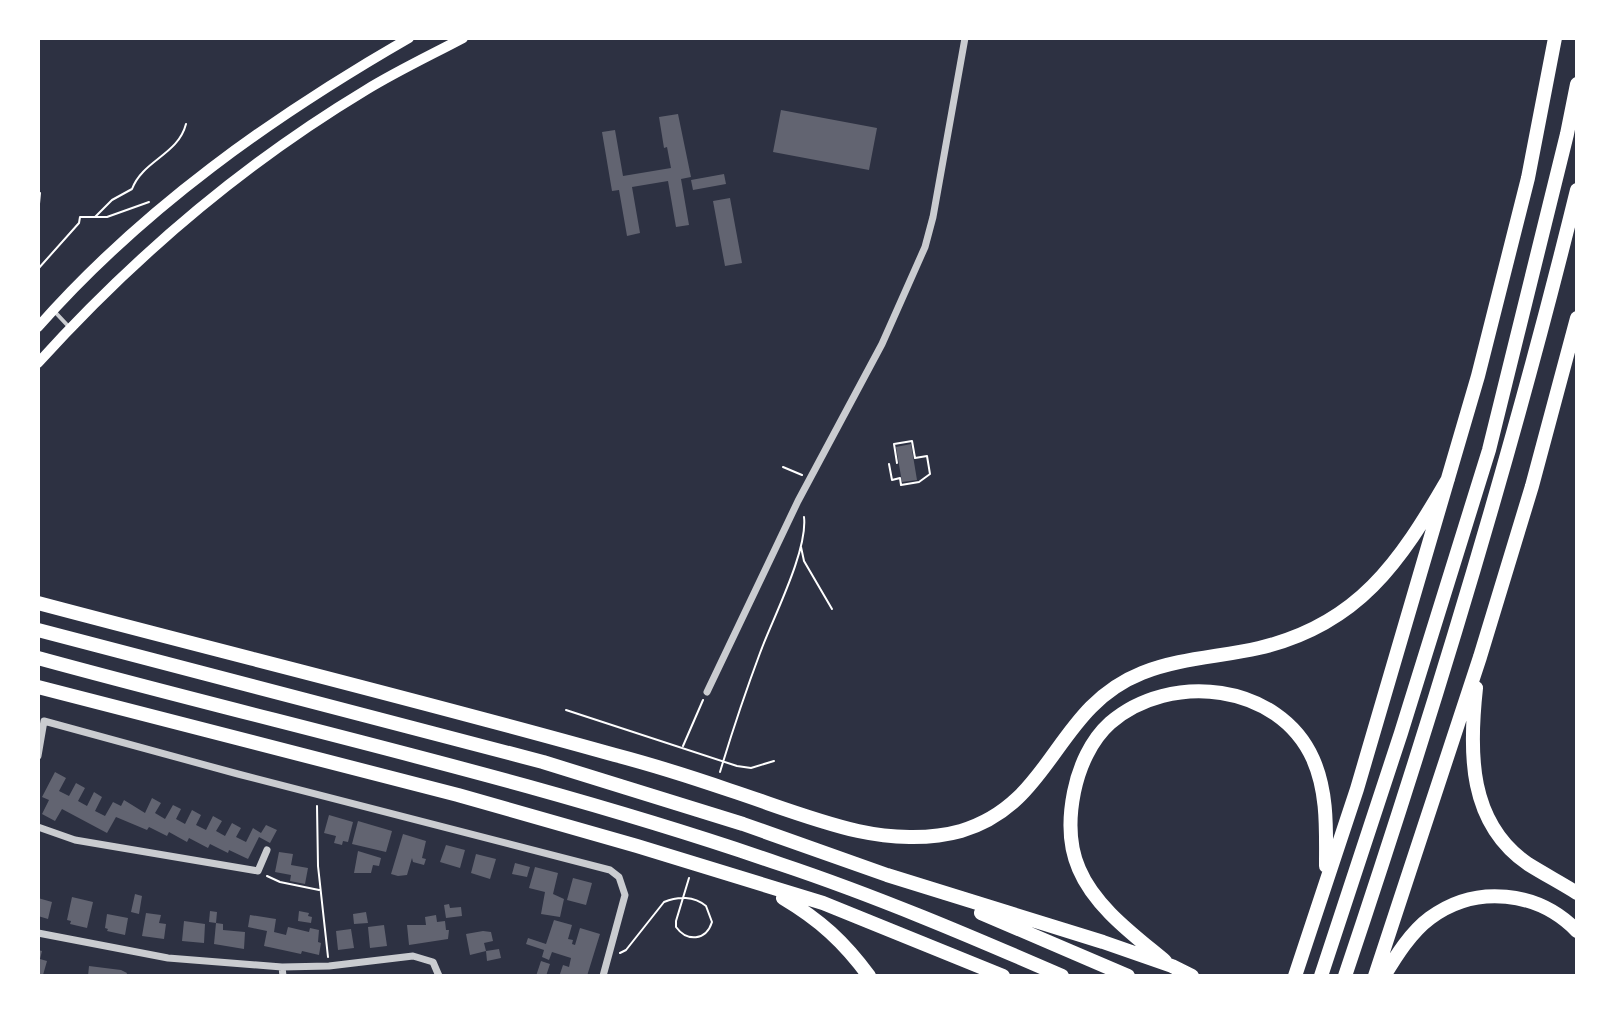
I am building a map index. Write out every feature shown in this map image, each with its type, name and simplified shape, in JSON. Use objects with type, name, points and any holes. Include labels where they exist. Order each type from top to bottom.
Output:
[{"type":"highway","points":[[1295,976],[1357,789],[1478,376],[1525,191],[1555,38]]},
{"type":"highway","points":[[1321,976],[1489,450],[1564,149],[1577,84]]},
{"type":"highway","points":[[1345,976],[1421,745],[1503,472],[1577,190]]},
{"type":"highway","points":[[1375,976],[1480,657],[1532,486],[1577,318]]},
{"type":"highway","points":[[38,603],[460,711],[639,762],[844,827],[887,836],[933,836],[957,832],[999,814],[1037,780],[1076,721],[1093,703],[1125,681],[1184,661],[1281,642],[1303,634],[1343,611],[1364,595],[1395,563],[1414,538],[1448,479]]},
{"type":"highway","points":[[38,630],[543,762],[1103,942],[1192,976]]},
{"type":"highway","points":[[1480,657],[1472,745],[1477,792],[1501,839],[1526,863],[1577,893]]},
{"type":"highway","points":[[38,658],[428,759],[663,826],[886,902],[1062,976]]},
{"type":"highway","points":[[38,687],[458,795],[637,846],[823,903],[1003,976]]},
{"type":"highway","points":[[1172,966],[1088,887],[1073,850],[1071,805],[1085,758],[1095,739],[1111,722],[1132,708],[1160,696],[1212,691],[1238,695],[1262,706],[1290,726],[1304,742],[1321,780],[1325,804],[1326,875]]},
{"type":"highway","points":[[887,875],[1128,976]]},
{"type":"highway","points":[[766,887],[810,914],[846,945],[869,976]]},
{"type":"highway","points":[[1384,976],[1408,941],[1429,919],[1466,900],[1511,896],[1530,901],[1566,920],[1577,931]]},
{"type":"main road","points":[[38,327],[104,259],[183,188],[262,129],[336,80],[409,38]]},
{"type":"main road","points":[[38,363],[132,265],[195,210],[280,146],[368,89],[463,38]]},
{"type":"street","points":[[707,692],[798,501],[882,344],[925,247],[965,38]]},
{"type":"street","points":[[38,756],[44,721],[610,870],[619,877],[625,895],[603,976]]},
{"type":"street","points":[[38,827],[75,840],[258,871],[267,850]]},
{"type":"street","points":[[38,933],[168,958],[283,972],[419,956],[433,962],[439,976]]},
{"type":"lane","points":[[53,310],[70,328]]},
{"type":"path","points":[[94,218],[112,200],[132,189],[136,178],[173,149],[183,136],[186,124]]},
{"type":"path","points":[[38,215],[40,193]]},
{"type":"path","points":[[38,269],[79,223],[80,217],[107,217],[154,200]]},
{"type":"path","points":[[889,464],[892,480],[900,478],[901,485],[919,482],[930,474],[927,456],[915,458],[912,441],[894,444],[897,463]]},
{"type":"path","points":[[783,467],[810,478]]},
{"type":"path","points":[[733,728],[800,545],[805,521],[798,501]]},
{"type":"path","points":[[800,545],[804,561],[832,609]]},
{"type":"path","points":[[682,748],[707,692]]},
{"type":"path","points":[[566,710],[737,766],[751,768],[774,761]]},
{"type":"path","points":[[317,806],[320,891],[329,966]]},
{"type":"path","points":[[258,871],[280,882],[320,891]]},
{"type":"path","points":[[608,959],[626,950],[664,902],[672,899],[700,900],[709,911],[712,922],[706,934],[693,938],[682,935],[676,921]]},
{"type":"building","points":[[781,110],[877,128],[869,170],[773,152]]},
{"type":"building","points":[[678,114],[691,177],[681,179],[689,225],[676,227],[668,181],[632,187],[640,233],[627,236],[619,190],[612,191],[602,132],[615,130],[623,176],[671,168],[659,117]]},
{"type":"building","points":[[724,174],[726,184],[693,190],[691,180]]},
{"type":"building","points":[[730,198],[742,263],[725,266],[713,201]]},
{"type":"building","points":[[911,444],[917,480],[902,482],[896,447]]},
{"type":"building","points":[[55,772],[66,778],[59,791],[69,796],[76,783],[85,788],[78,801],[87,806],[94,792],[102,797],[95,811],[105,816],[113,802],[121,806],[124,800],[145,813],[152,798],[161,803],[155,813],[165,819],[173,805],[181,809],[176,819],[185,824],[192,810],[201,815],[196,825],[206,830],[213,816],[222,821],[216,831],[225,836],[232,823],[241,828],[236,837],[246,842],[253,828],[261,833],[266,825],[277,830],[270,843],[259,837],[248,859],[210,844],[208,848],[189,838],[187,842],[169,832],[167,836],[149,827],[147,830],[116,817],[107,833],[62,809],[55,821],[42,814],[49,800],[42,797]]},
{"type":"building","points":[[329,815],[353,822],[348,842],[343,841],[342,845],[334,843],[336,836],[324,833]]},
{"type":"building","points":[[358,821],[392,831],[386,852],[352,844]]},
{"type":"building","points":[[403,834],[426,841],[422,858],[426,859],[424,865],[413,862],[412,858],[407,875],[398,876],[391,874]]},
{"type":"building","points":[[446,845],[465,850],[460,868],[440,862]]},
{"type":"building","points":[[358,851],[381,858],[379,866],[373,865],[371,873],[354,873]]},
{"type":"building","points":[[279,852],[293,854],[291,865],[308,868],[305,884],[290,881],[291,875],[275,872]]},
{"type":"building","points":[[476,854],[496,859],[490,879],[471,873]]},
{"type":"building","points":[[515,863],[530,867],[527,877],[512,874]]},
{"type":"building","points":[[535,867],[558,873],[553,894],[564,899],[560,917],[541,914],[545,892],[529,888]]},
{"type":"building","points":[[573,878],[592,883],[586,905],[567,900]]},
{"type":"building","points":[[135,894],[142,896],[139,914],[131,912]]},
{"type":"building","points":[[72,897],[93,902],[87,928],[70,924],[71,921],[67,920]]},
{"type":"building","points":[[38,898],[52,902],[48,919],[38,916]]},
{"type":"building","points":[[449,904],[450,908],[461,907],[462,916],[446,918],[444,905]]},
{"type":"building","points":[[210,911],[217,912],[216,923],[209,922]]},
{"type":"building","points":[[299,911],[309,913],[311,923],[298,921]]},
{"type":"building","points":[[366,912],[368,923],[354,924],[353,914]]},
{"type":"building","points":[[146,913],[161,915],[159,923],[166,924],[164,939],[142,936]]},
{"type":"building","points":[[107,914],[128,918],[125,935],[107,931]]},
{"type":"building","points":[[250,915],[276,919],[274,932],[286,935],[288,927],[309,932],[310,928],[319,930],[319,955],[264,946],[267,931],[248,927]]},
{"type":"building","points":[[436,915],[437,922],[445,921],[446,930],[449,930],[448,939],[409,945],[407,925],[426,925],[425,917]]},
{"type":"building","points":[[554,920],[572,925],[568,939],[573,940],[572,944],[575,945],[580,928],[600,934],[587,976],[560,974],[563,965],[569,967],[571,958],[552,952],[549,960],[542,957],[544,950],[526,944],[528,938],[546,944]]},
{"type":"building","points":[[184,921],[205,924],[204,943],[182,941]]},
{"type":"building","points":[[216,923],[223,924],[223,930],[245,932],[244,949],[214,944]]},
{"type":"building","points":[[384,925],[387,946],[370,948],[368,927]]},
{"type":"building","points":[[351,929],[354,948],[338,950],[336,931]]},
{"type":"building","points":[[491,932],[493,941],[484,943],[486,951],[470,955],[466,934]]},
{"type":"building","points":[[499,949],[501,958],[487,961],[486,951]]},
{"type":"building","points":[[38,950],[42,951],[40,959],[47,961],[43,975],[38,974]]},
{"type":"building","points":[[541,961],[550,964],[546,976],[536,976]]},
{"type":"building","points":[[89,966],[127,973],[126,976],[88,976]]}]
